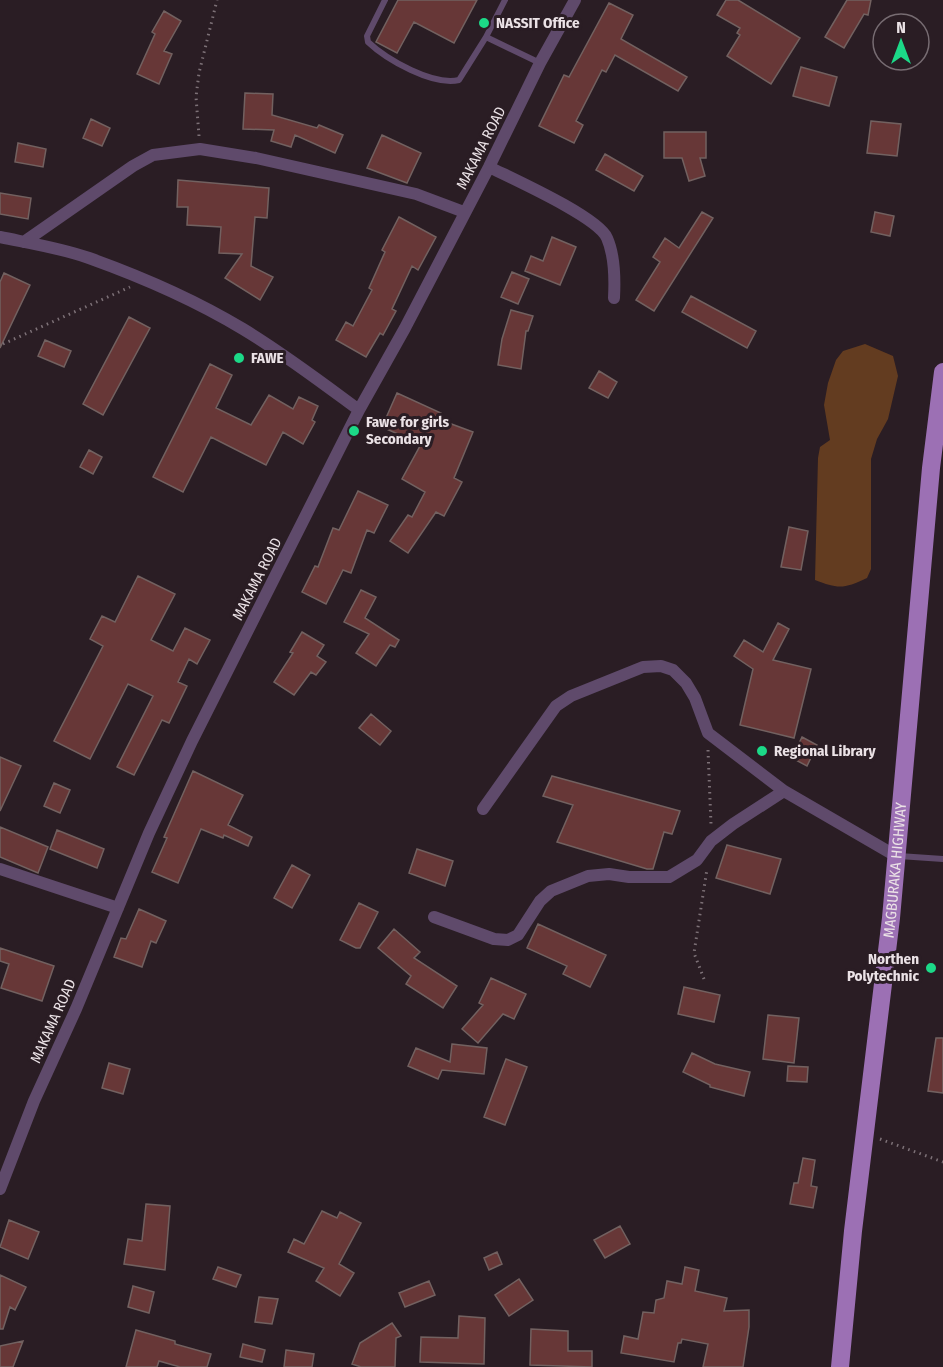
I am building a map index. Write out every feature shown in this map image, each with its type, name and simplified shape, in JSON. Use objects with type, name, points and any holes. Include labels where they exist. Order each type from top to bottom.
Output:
[{"type":"main road","name":"MAGBURAKA HIGHWAY","points":[[840,1367],[853,1232],[891,918],[931,468],[941,408],[943,372]]},
{"type":"street","name":"MAKAMA ROAD","points":[[0,1189],[34,1101],[149,833],[192,741],[359,410],[405,328],[540,63],[575,0]]},
{"type":"street","points":[[24,242],[133,166],[153,155],[200,149],[256,158],[416,194],[464,212]]},
{"type":"street","points":[[489,167],[571,210],[590,222],[607,237],[615,278],[614,298]]},
{"type":"street","points":[[0,237],[87,257],[204,307],[311,374],[359,410]]},
{"type":"street","points":[[483,809],[556,706],[571,696],[643,667],[661,666],[673,670],[690,691],[708,733],[784,791],[896,856]]},
{"type":"street","points":[[434,917],[495,939],[508,940],[518,935],[540,901],[551,891],[588,876],[609,873],[629,877],[669,877],[697,860],[711,841],[733,824],[784,791]]},
{"type":"street","points":[[0,869],[118,908]]},
{"type":"lane","points":[[385,0],[367,36],[368,42],[402,65],[436,80],[451,82],[459,80],[486,37],[505,0]]},
{"type":"lane","points":[[486,37],[540,63]]},
{"type":"lane","points":[[896,856],[943,860]]},
{"type":"path","points":[[200,149],[196,97],[199,73],[217,0]]},
{"type":"path","points":[[3,344],[145,280]]},
{"type":"path","points":[[865,1133],[943,1162]]},
{"type":"shaded area","points":[[865,344],[893,356],[898,376],[888,419],[877,439],[871,459],[871,569],[867,578],[847,586],[835,586],[815,580],[818,458],[820,447],[830,440],[824,405],[828,383],[836,360],[843,351]]},
{"type":"building","points":[[398,0],[477,0],[454,43],[414,22],[397,53],[376,42]]},
{"type":"building","points":[[726,0],[738,0],[800,38],[771,84],[727,56],[740,35],[737,33],[740,28],[717,15]]},
{"type":"building","points":[[847,0],[871,0],[868,15],[864,14],[844,48],[825,37]]},
{"type":"building","points":[[609,3],[633,15],[621,39],[687,77],[678,91],[615,55],[606,72],[602,70],[576,121],[583,125],[574,143],[539,126],[564,75],[569,77]]},
{"type":"building","points":[[164,11],[181,21],[164,51],[172,54],[159,84],[137,74],[155,34],[152,32]]},
{"type":"building","points":[[801,67],[837,77],[829,106],[793,96]]},
{"type":"building","points":[[245,93],[273,94],[272,115],[317,128],[319,125],[343,135],[335,153],[295,135],[291,147],[271,141],[274,130],[243,129]]},
{"type":"building","points":[[91,119],[110,128],[102,146],[83,138]]},
{"type":"building","points":[[871,121],[901,124],[897,156],[867,153]]},
{"type":"building","points":[[664,132],[706,132],[706,158],[700,158],[705,176],[689,181],[682,158],[664,158]]},
{"type":"building","points":[[382,135],[421,153],[407,183],[367,168]]},
{"type":"building","points":[[18,143],[46,149],[43,167],[15,162]]},
{"type":"building","points":[[605,154],[643,176],[634,191],[596,170]]},
{"type":"building","points":[[178,180],[269,188],[267,218],[255,217],[251,266],[273,277],[260,300],[225,278],[242,254],[219,253],[221,227],[187,225],[188,207],[177,207]]},
{"type":"building","points":[[0,193],[31,198],[28,219],[0,214]]},
{"type":"building","points":[[702,212],[713,218],[654,311],[636,300],[660,262],[653,257],[665,238],[679,248]]},
{"type":"building","points":[[875,212],[894,216],[890,236],[871,232]]},
{"type":"building","points":[[399,217],[436,237],[418,270],[412,266],[392,309],[396,311],[383,335],[380,333],[366,357],[336,340],[346,322],[353,326],[372,290],[369,288],[385,252],[382,250]]},
{"type":"building","points":[[552,237],[576,247],[560,285],[525,271],[531,256],[543,261]]},
{"type":"building","points":[[512,272],[529,279],[518,304],[501,297]]},
{"type":"building","points":[[4,273],[30,285],[0,348],[0,282]]},
{"type":"building","points":[[691,296],[756,331],[747,348],[682,312]]},
{"type":"building","points":[[511,310],[533,316],[528,331],[526,331],[521,369],[498,365],[502,339]]},
{"type":"building","points":[[129,317],[150,328],[103,415],[83,404]]},
{"type":"building","points":[[45,340],[71,351],[64,367],[38,356]]},
{"type":"building","points":[[210,364],[232,375],[216,408],[251,425],[269,395],[293,409],[299,397],[318,406],[312,420],[315,422],[303,444],[283,432],[266,465],[211,437],[183,492],[153,477]]},
{"type":"building","points":[[599,371],[617,382],[608,398],[589,388]]},
{"type":"building","points":[[397,393],[441,413],[438,419],[473,432],[454,478],[462,482],[444,516],[436,512],[408,553],[390,541],[408,515],[412,517],[425,492],[402,479],[421,444],[382,427]]},
{"type":"building","points":[[89,450],[102,457],[93,474],[80,467]]},
{"type":"building","points":[[358,491],[388,505],[374,533],[367,530],[351,573],[343,570],[326,604],[302,592],[315,566],[318,567],[333,528],[339,530]]},
{"type":"building","points":[[789,527],[808,531],[801,570],[781,567]]},
{"type":"building","points":[[138,576],[175,594],[151,640],[173,651],[185,628],[210,640],[197,664],[189,659],[178,682],[187,686],[169,723],[162,720],[134,775],[117,767],[153,696],[128,684],[90,759],[54,741],[103,646],[90,639],[102,616],[115,622]]},
{"type":"building","points":[[361,590],[376,597],[365,618],[399,640],[395,647],[390,645],[376,666],[356,653],[369,634],[344,622]]},
{"type":"building","points":[[778,623],[789,629],[773,660],[811,669],[794,738],[740,725],[753,669],[734,656],[744,640],[763,652]]},
{"type":"building","points":[[302,632],[324,645],[317,656],[326,662],[316,675],[311,672],[294,695],[274,682],[293,653],[290,652]]},
{"type":"building","points":[[371,714],[391,731],[380,745],[359,728]]},
{"type":"building","points":[[802,737],[817,745],[807,766],[792,758]]},
{"type":"building","points":[[0,757],[21,766],[0,811]]},
{"type":"building","points":[[193,771],[243,795],[228,825],[252,837],[248,846],[224,835],[223,838],[201,829],[178,883],[152,872],[167,838],[164,837]]},
{"type":"building","points":[[552,776],[680,811],[672,834],[664,832],[653,869],[557,842],[573,805],[543,796]]},
{"type":"building","points":[[54,783],[70,790],[60,813],[44,806]]},
{"type":"building","points":[[0,827],[48,847],[38,873],[0,857]]},
{"type":"building","points":[[57,830],[104,849],[97,868],[50,849]]},
{"type":"building","points":[[727,845],[781,859],[770,894],[716,878]]},
{"type":"building","points":[[417,849],[453,861],[445,886],[409,873]]},
{"type":"building","points":[[292,865],[310,875],[292,908],[274,898]]},
{"type":"building","points":[[359,903],[378,912],[360,948],[356,948],[340,940]]},
{"type":"building","points":[[139,909],[166,921],[156,943],[151,941],[142,967],[114,957],[121,938],[126,939]]},
{"type":"building","points":[[538,924],[606,955],[590,987],[563,974],[567,966],[527,948]]},
{"type":"building","points":[[394,929],[420,952],[414,958],[457,986],[443,1008],[406,984],[411,976],[378,948]]},
{"type":"building","points":[[0,948],[54,966],[42,1001],[1,988],[9,964],[0,961]]},
{"type":"building","points":[[491,978],[526,994],[514,1019],[503,1014],[478,1043],[462,1029],[483,1005],[479,1003]]},
{"type":"building","points":[[684,987],[720,995],[714,1022],[678,1014]]},
{"type":"building","points":[[768,1015],[799,1018],[794,1063],[763,1059]]},
{"type":"building","points":[[936,1038],[943,1038],[943,1093],[928,1091]]},
{"type":"building","points":[[452,1044],[487,1048],[484,1074],[442,1070],[438,1079],[408,1066],[416,1048],[450,1062]]},
{"type":"building","points":[[692,1053],[715,1064],[750,1072],[744,1096],[710,1087],[683,1072]]},
{"type":"building","points":[[506,1059],[527,1067],[505,1125],[484,1117]]},
{"type":"building","points":[[109,1063],[130,1069],[123,1094],[102,1088]]},
{"type":"building","points":[[788,1066],[808,1067],[807,1082],[787,1081]]},
{"type":"building","points":[[803,1158],[815,1160],[811,1186],[817,1187],[813,1208],[790,1204],[794,1183],[798,1183]]},
{"type":"building","points":[[146,1204],[170,1206],[165,1270],[124,1264],[128,1239],[142,1241]]},
{"type":"building","points":[[322,1211],[337,1218],[340,1212],[361,1223],[339,1264],[354,1273],[340,1296],[316,1281],[324,1268],[288,1252],[294,1239],[304,1244]]},
{"type":"building","points":[[9,1220],[39,1232],[28,1259],[0,1247]]},
{"type":"building","points":[[620,1226],[630,1244],[605,1258],[594,1240]]},
{"type":"building","points":[[497,1252],[502,1264],[489,1270],[484,1258]]},
{"type":"building","points":[[218,1267],[241,1275],[236,1287],[213,1279]]},
{"type":"building","points":[[685,1267],[699,1270],[695,1291],[727,1298],[724,1311],[749,1310],[743,1367],[703,1367],[708,1344],[682,1339],[681,1343],[678,1343],[674,1362],[621,1353],[624,1336],[638,1339],[643,1312],[654,1313],[656,1300],[664,1298],[667,1281],[682,1284]]},
{"type":"building","points":[[0,1275],[26,1287],[15,1310],[10,1307],[3,1329],[0,1329]]},
{"type":"building","points":[[519,1279],[533,1300],[509,1316],[495,1295]]},
{"type":"building","points":[[429,1281],[435,1295],[405,1307],[399,1293]]},
{"type":"building","points":[[133,1286],[154,1292],[149,1313],[128,1307]]},
{"type":"building","points":[[259,1297],[278,1299],[272,1324],[255,1322]]},
{"type":"building","points":[[459,1316],[485,1318],[484,1364],[420,1362],[421,1337],[458,1338]]},
{"type":"building","points":[[392,1323],[401,1336],[396,1338],[395,1367],[361,1367],[352,1364],[360,1343]]},
{"type":"building","points":[[531,1329],[568,1331],[568,1351],[592,1351],[592,1367],[530,1365]]},
{"type":"building","points":[[136,1330],[211,1354],[207,1367],[180,1367],[159,1361],[157,1367],[126,1367]]},
{"type":"building","points":[[23,1341],[13,1367],[0,1367],[0,1346]]},
{"type":"building","points":[[243,1344],[265,1350],[262,1362],[240,1357]]},
{"type":"building","points":[[286,1350],[314,1354],[312,1367],[284,1367]]},
{"type":"place","name":"NASSIT Office","points":[[484,23]]},
{"type":"place","name":"FAWE","points":[[239,358]]},
{"type":"place","name":"Fawe for girls Secondary","points":[[354,431]]},
{"type":"place","name":"Regional Library","points":[[762,751]]},
{"type":"place","name":"Northen Polytechnic","points":[[931,968]]}]
